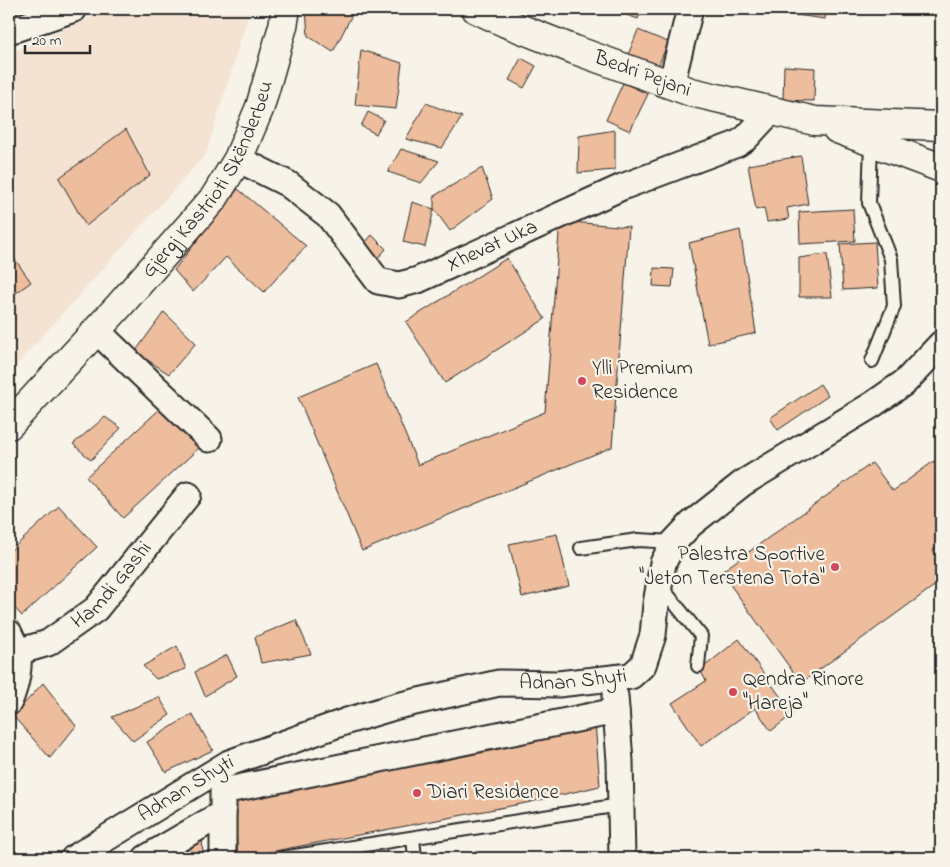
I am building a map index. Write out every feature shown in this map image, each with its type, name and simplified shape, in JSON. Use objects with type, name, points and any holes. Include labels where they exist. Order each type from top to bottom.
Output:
[{"type":"main road","name":"Gjergj Kastrioti Skënderbeu","points":[[9,425],[214,198],[238,159],[260,107],[286,9]]},
{"type":"main road","name":"Bedri Pejani","points":[[492,12],[583,53],[691,92],[815,121],[941,168]]},
{"type":"main road","name":"Bedri Pejani","points":[[815,121],[941,126]]},
{"type":"main road","points":[[941,146],[941,157]]},
{"type":"street","points":[[9,31],[74,9]]},
{"type":"street","points":[[671,85],[690,9]]},
{"type":"street","name":"Xhevat Uka","points":[[238,159],[288,184],[328,215],[378,280],[399,286],[418,280],[622,187],[737,144],[746,138],[771,111]]},
{"type":"street","points":[[96,330],[209,439]]},
{"type":"street","name":"Adnan Shyti","points":[[74,858],[229,763],[347,721],[397,706],[499,683],[558,684],[631,676],[643,665],[653,635],[663,563],[674,542],[691,524],[744,482],[865,410],[905,382],[941,344]]},
{"type":"street","name":"Hamdi Gashi","points":[[9,702],[16,687],[13,643],[48,643],[96,610],[188,495]]},
{"type":"street","points":[[614,678],[620,761],[622,858]]},
{"type":"street","points":[[223,858],[223,791],[616,711]]},
{"type":"street","points":[[146,858],[223,813]]},
{"type":"lane","points":[[871,142],[870,203],[891,259],[894,306],[872,361]]},
{"type":"lane","points":[[581,548],[638,540],[674,542]]},
{"type":"lane","points":[[659,584],[701,636],[698,666]]},
{"type":"lane","points":[[282,858],[620,805]]},
{"type":"lane","points":[[413,838],[415,858]]},
{"type":"shaded area","points":[[110,9],[250,9],[206,154],[9,373],[9,54]]},
{"type":"green space","points":[[593,854],[593,858],[430,858],[430,857]]},
{"type":"building","points":[[306,9],[355,9],[333,52],[308,36]]},
{"type":"building","points":[[610,9],[642,9],[638,19]]},
{"type":"building","points":[[782,9],[826,9],[825,19],[782,13]]},
{"type":"building","points":[[638,30],[668,42],[658,67],[628,55]]},
{"type":"building","points":[[361,50],[402,63],[396,109],[355,105]]},
{"type":"building","points":[[521,58],[536,66],[524,88],[509,80]]},
{"type":"building","points":[[784,66],[815,68],[814,101],[783,100]]},
{"type":"building","points":[[623,83],[648,94],[630,131],[606,120]]},
{"type":"building","points":[[426,103],[462,117],[442,148],[406,139]]},
{"type":"building","points":[[368,112],[384,120],[376,134],[361,126]]},
{"type":"building","points":[[126,129],[150,175],[86,226],[59,178]]},
{"type":"building","points":[[615,130],[615,170],[578,173],[579,136]]},
{"type":"building","points":[[401,149],[439,161],[421,183],[388,172]]},
{"type":"building","points":[[801,156],[808,204],[787,208],[789,219],[767,222],[764,208],[756,210],[748,165]]},
{"type":"building","points":[[482,168],[493,199],[450,231],[434,209],[434,196]]},
{"type":"building","points":[[238,189],[306,246],[264,292],[226,257],[193,292],[174,270]]},
{"type":"building","points":[[412,202],[434,209],[425,247],[403,242]]},
{"type":"building","points":[[853,209],[855,241],[800,244],[799,212]]},
{"type":"building","name":"Ylli Premium Residence","points":[[560,221],[629,227],[612,447],[362,551],[298,397],[376,364],[418,465],[545,412]]},
{"type":"building","points":[[740,230],[756,333],[708,344],[689,243]]},
{"type":"building","points":[[372,235],[386,249],[378,258],[364,244]]},
{"type":"building","points":[[875,242],[878,288],[843,290],[840,244]]},
{"type":"building","points":[[9,251],[31,282],[9,298]]},
{"type":"building","points":[[827,254],[832,297],[799,297],[799,258]]},
{"type":"building","points":[[507,258],[545,319],[445,383],[406,322]]},
{"type":"building","points":[[654,268],[674,269],[672,287],[653,286]]},
{"type":"building","points":[[164,312],[196,343],[169,374],[135,352]]},
{"type":"building","points":[[820,384],[828,396],[778,430],[770,418]]},
{"type":"building","points":[[161,408],[199,448],[123,518],[86,477]]},
{"type":"building","points":[[105,417],[121,428],[91,460],[73,444]]},
{"type":"building","name":"Palestra Sportive \"Jeton Terstena Tota\"","points":[[934,461],[941,471],[941,544],[933,550],[941,562],[941,581],[801,683],[721,572],[872,463],[893,491]]},
{"type":"building","points":[[59,506],[97,547],[22,616],[9,602],[9,552]]},
{"type":"building","points":[[557,534],[569,586],[522,597],[509,544]]},
{"type":"building","points":[[296,620],[311,654],[261,663],[255,637]]},
{"type":"building","name":"Qendra Rinore \"Hareja\"","points":[[739,639],[793,714],[771,731],[755,708],[701,746],[672,703],[706,681],[700,670]]},
{"type":"building","points":[[177,646],[186,669],[156,679],[143,666]]},
{"type":"building","points":[[227,655],[237,676],[205,696],[195,672]]},
{"type":"building","points":[[43,683],[76,726],[50,758],[13,716]]},
{"type":"building","points":[[159,697],[170,715],[133,741],[112,717]]},
{"type":"building","points":[[192,714],[213,750],[166,772],[147,742]]},
{"type":"building","name":"Diari Residence","points":[[595,723],[600,786],[526,803],[238,858],[234,801]]},
{"type":"building","points":[[202,831],[203,858],[162,858]]},
{"type":"place","name":"Ylli Premium Residence","points":[[582,381]]},
{"type":"place","name":"Palestra Sportive \"Jeton Terstena Tota\"","points":[[835,567]]},
{"type":"place","name":"Qendra Rinore \"Hareja\"","points":[[733,692]]},
{"type":"place","name":"Diari Residence","points":[[417,793]]}]
